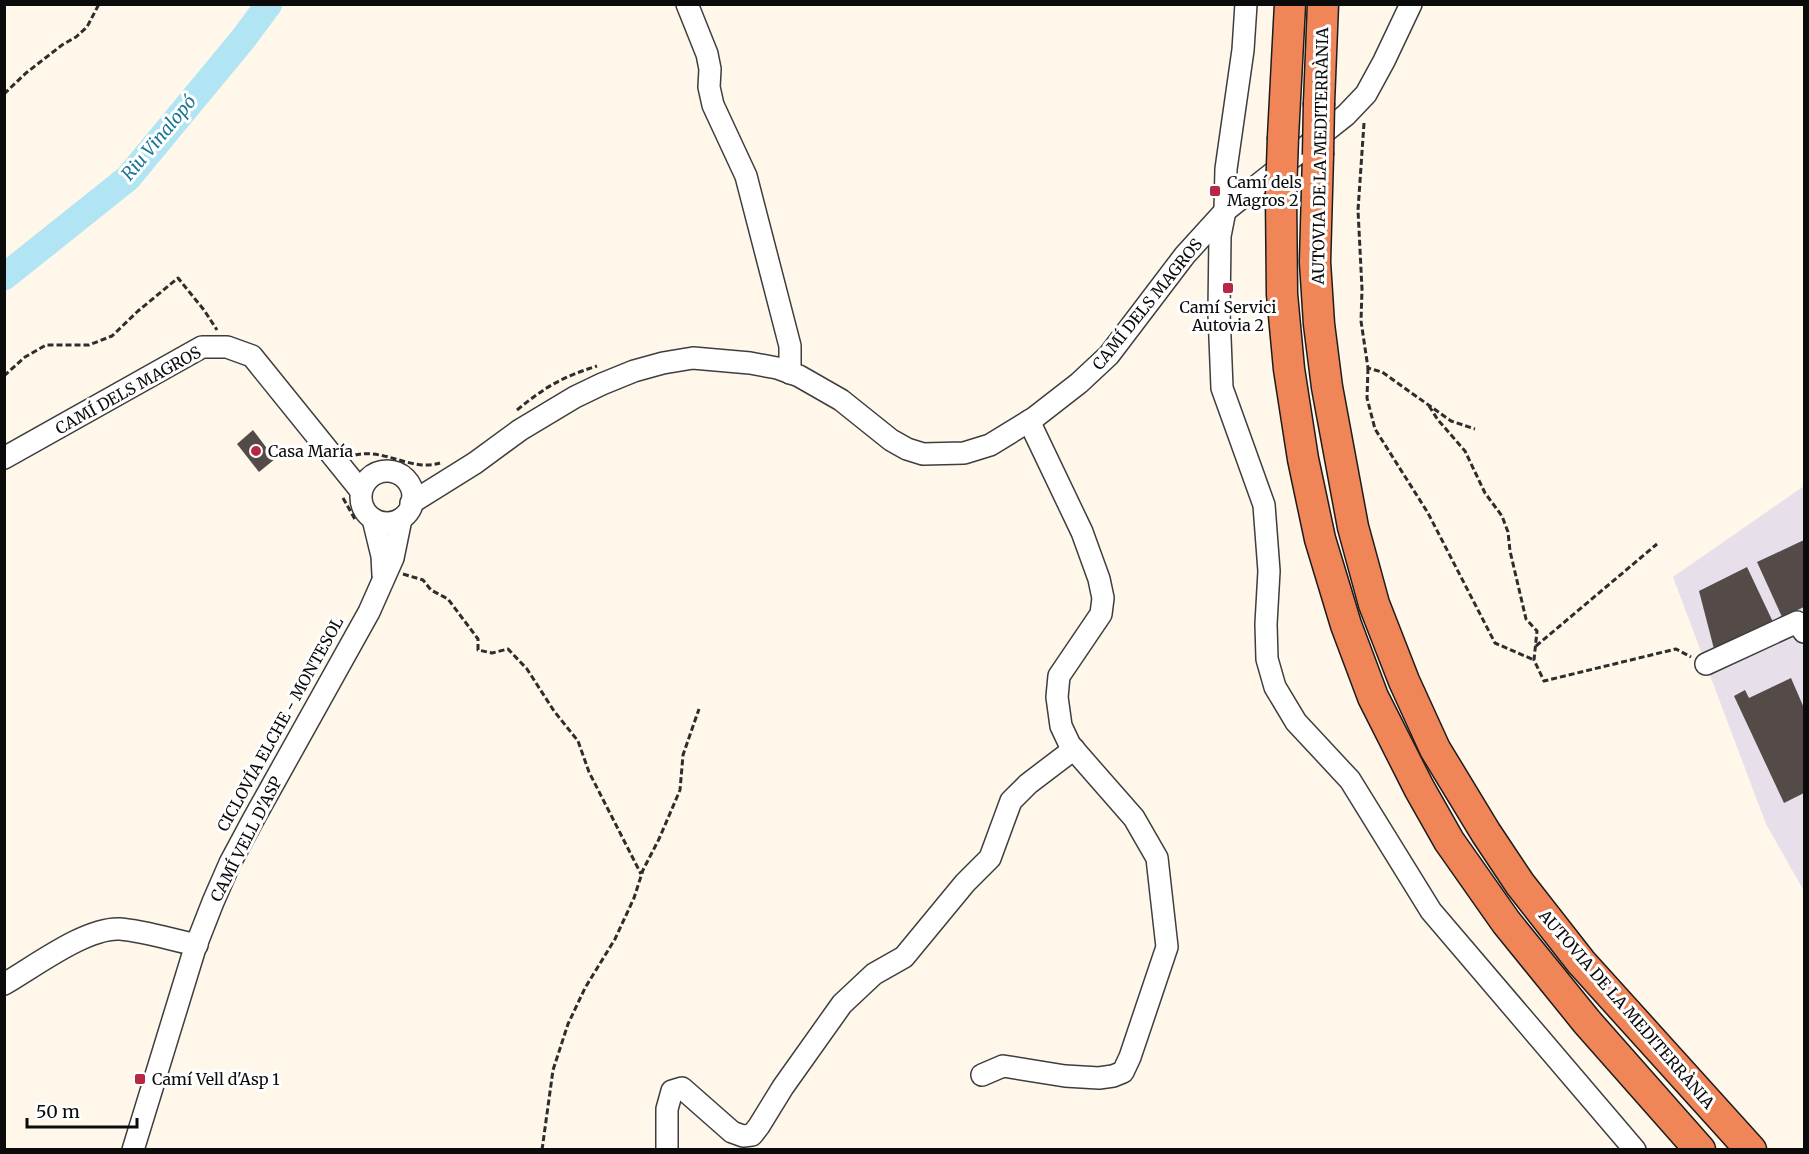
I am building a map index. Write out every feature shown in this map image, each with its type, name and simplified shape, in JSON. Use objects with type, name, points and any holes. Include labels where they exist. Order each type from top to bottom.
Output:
[{"type":"highway","name":"AUTOVIA DE LA MEDITERRÀNIA","points":[[1290,4],[1281,194],[1282,294],[1288,369],[1303,459],[1320,539],[1346,625],[1373,698],[1449,841],[1506,922],[1587,1022],[1700,1149]]},
{"type":"highway","name":"AUTOVIA DE LA MEDITERRÀNIA","points":[[1323,4],[1315,262],[1319,324],[1327,387],[1356,538],[1374,604],[1404,681],[1435,750],[1486,833],[1527,893],[1581,962],[1751,1149]]},
{"type":"street","points":[[687,4],[707,54],[710,69],[709,87],[713,105],[746,176],[790,346],[790,373]]},
{"type":"street","points":[[1246,4],[1243,50],[1226,169],[1225,211],[1220,236],[1219,302],[1222,388],[1264,506],[1269,571],[1267,659],[1275,687],[1296,722],[1350,780],[1431,911],[1635,1149]]},
{"type":"street","name":"CAMÍ DELS MAGROS","points":[[404,478],[431,478],[452,466],[475,463],[548,413],[602,384],[634,371],[693,358],[750,363],[790,373],[841,400],[891,440],[907,449],[923,454],[963,453],[990,445],[1029,421],[1079,384],[1109,354],[1185,255],[1225,211],[1346,115],[1366,94],[1411,4]]},
{"type":"street","name":"CAMÍ DELS MAGROS","points":[[4,458],[202,347],[227,347],[252,356],[322,444],[352,494]]},
{"type":"street","points":[[982,1075],[1003,1066],[1065,1076],[1099,1078],[1123,1072],[1167,947],[1157,858],[1134,818],[1074,749],[1061,726],[1058,698],[1059,675],[1101,614],[1103,598],[1099,579],[1082,532],[1029,421]]},
{"type":"street","name":"CAMÍ DELS MAGROS","points":[[322,444],[374,474]]},
{"type":"street","name":"CAMÍ DELS MAGROS","points":[[406,511],[452,466]]},
{"type":"street","points":[[387,471],[399,474],[412,490],[406,511],[384,523],[367,523],[361,501],[352,494],[374,474],[387,471]]},
{"type":"street","name":"CAMÍ VELL D'ASP","points":[[133,1149],[197,945],[230,863],[365,621],[393,558],[406,511]]},
{"type":"street","name":"CAMÍ VELL D'ASP","points":[[367,523],[382,556],[385,573]]},
{"type":"street","points":[[1706,664],[1797,622],[1804,632]]},
{"type":"street","points":[[667,1149],[667,1109],[672,1091],[682,1088],[732,1132],[743,1136],[752,1135],[842,1004],[874,974],[904,957],[965,884],[990,858],[1011,801],[1028,784],[1074,749]]},
{"type":"street","points":[[4,984],[76,941],[104,930],[120,929],[197,945]]},
{"type":"path","points":[[4,94],[26,73],[76,38],[87,27],[99,4]]},
{"type":"path","points":[[1366,94],[1358,210],[1362,289],[1361,321],[1368,368],[1367,399],[1375,429],[1428,513],[1495,643],[1534,660]]},
{"type":"path","points":[[4,376],[25,357],[46,345],[89,345],[112,336],[178,278],[204,310],[227,347]]},
{"type":"path","points":[[513,413],[563,377],[606,363]]},
{"type":"path","points":[[1368,368],[1382,372],[1451,421],[1475,429]]},
{"type":"path","points":[[1429,406],[1438,420],[1466,451],[1485,493],[1502,516],[1508,532],[1510,551],[1526,620],[1537,631],[1534,660],[1544,681],[1676,650],[1706,664]]},
{"type":"path","points":[[349,460],[362,454],[379,454],[422,465],[452,466]]},
{"type":"path","points":[[352,494],[347,508],[367,523]]},
{"type":"path","points":[[1535,647],[1657,544]]},
{"type":"path","points":[[385,573],[423,580],[431,590],[448,598],[478,639],[478,650],[492,653],[508,649],[527,669],[554,711],[578,741],[589,771],[641,876]]},
{"type":"path","points":[[542,1149],[553,1070],[568,1024],[585,988],[615,939],[680,790],[683,754],[699,709]]},
{"type":"shaded area","points":[[1804,486],[1804,891],[1766,824],[1673,577]]},
{"type":"building","name":"Casa María","points":[[253,430],[275,459],[259,472],[237,444]]},
{"type":"building","points":[[1804,540],[1804,607],[1782,617],[1757,562]]},
{"type":"building","points":[[1747,567],[1773,622],[1714,649],[1699,591]]},
{"type":"building","points":[[1791,678],[1804,708],[1804,793],[1784,803],[1734,696],[1745,690],[1749,698]]},
{"type":"waterway","name":"Riu Vinalopó","points":[[4,277],[128,178],[243,39],[269,4]]},
{"type":"place","name":"Camí dels Magros 2","points":[[1215,191]]},
{"type":"place","name":"Camí Servici Autovia 2","points":[[1228,288]]},
{"type":"place","name":"Casa María","points":[[256,451]]},
{"type":"place","name":"Camí Vell d'Asp 1","points":[[140,1079]]}]
